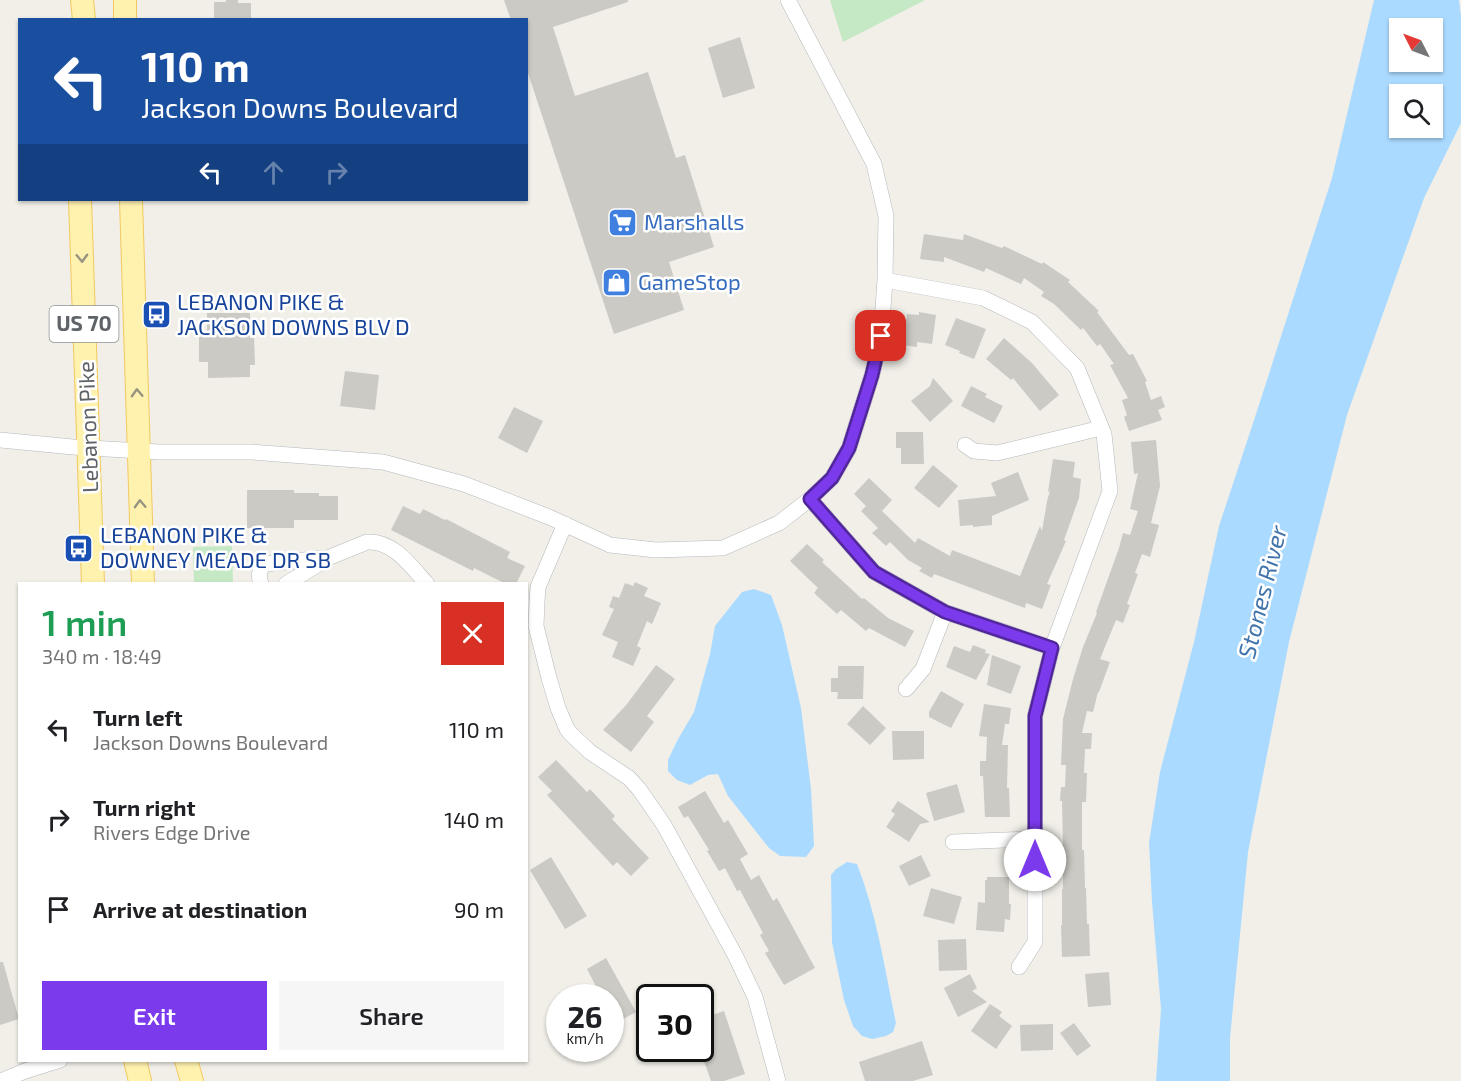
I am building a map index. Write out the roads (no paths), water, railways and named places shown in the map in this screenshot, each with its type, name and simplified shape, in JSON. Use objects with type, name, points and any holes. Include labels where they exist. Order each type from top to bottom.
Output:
[{"type":"main road","points":[[74,0],[74,18]]},
{"type":"main road","points":[[82,0],[84,18]]},
{"type":"main road","points":[[124,0],[125,18]]},
{"type":"main road","name":"Lebanon Pike","points":[[80,201],[93,582]]},
{"type":"main road","name":"US 70","points":[[131,201],[143,582]]},
{"type":"main road","points":[[135,1062],[140,1081]]},
{"type":"main road","points":[[187,1062],[192,1081]]},
{"type":"street","points":[[0,440],[139,451],[252,452],[383,462],[464,484],[566,524],[610,545],[656,550],[723,548],[778,523],[810,499],[832,478],[849,448],[872,375],[881,336],[885,280],[886,216],[874,164],[788,0]]},
{"type":"street","points":[[885,280],[983,298],[1032,321],[1077,368],[1104,434],[1110,491],[1052,648],[1035,716],[1035,942],[1019,967]]},
{"type":"street","points":[[964,445],[974,452],[997,453],[1101,428]]},
{"type":"street","points":[[810,499],[874,572],[945,612],[1052,648]]},
{"type":"street","points":[[566,524],[532,601],[543,657],[558,708],[567,729],[590,752],[629,778],[664,825],[735,955],[755,997],[778,1081]]},
{"type":"street","points":[[289,582],[330,557],[367,542],[379,543],[398,553],[425,582]]},
{"type":"street","points":[[261,582],[259,573],[265,564],[330,557]]},
{"type":"street","points":[[906,689],[923,669],[945,612]]},
{"type":"street","points":[[953,842],[1035,839]]},
{"type":"street","points":[[1,1081],[54,1062]]},
{"type":"water","name":"Stones River","points":[[1374,0],[1459,0],[1461,123],[1424,198],[1347,415],[1289,642],[1248,852],[1230,1038],[1230,1081],[1156,1081],[1161,1009],[1149,843],[1160,772],[1194,642],[1219,526],[1332,178]]},
{"type":"water","points":[[754,589],[771,595],[782,625],[801,708],[811,789],[814,846],[806,857],[780,856],[769,848],[728,796],[718,774],[708,775],[690,785],[677,780],[668,771],[668,760],[694,712],[715,626],[742,592]]},
{"type":"water","points":[[847,862],[857,864],[864,883],[880,943],[896,1023],[893,1032],[872,1039],[862,1036],[853,1026],[844,1000],[832,942],[831,875]]},
{"type":"place","name":"Marshalls","points":[[623,222]]},
{"type":"place","name":"GameStop","points":[[617,282]]},
{"type":"place","name":"LEBANON PIKE & JACKSON DOWNS BLV D","points":[[156,315]]},
{"type":"place","name":"LEBANON PIKE & DOWNEY MEADE DR SB","points":[[79,548]]}]
